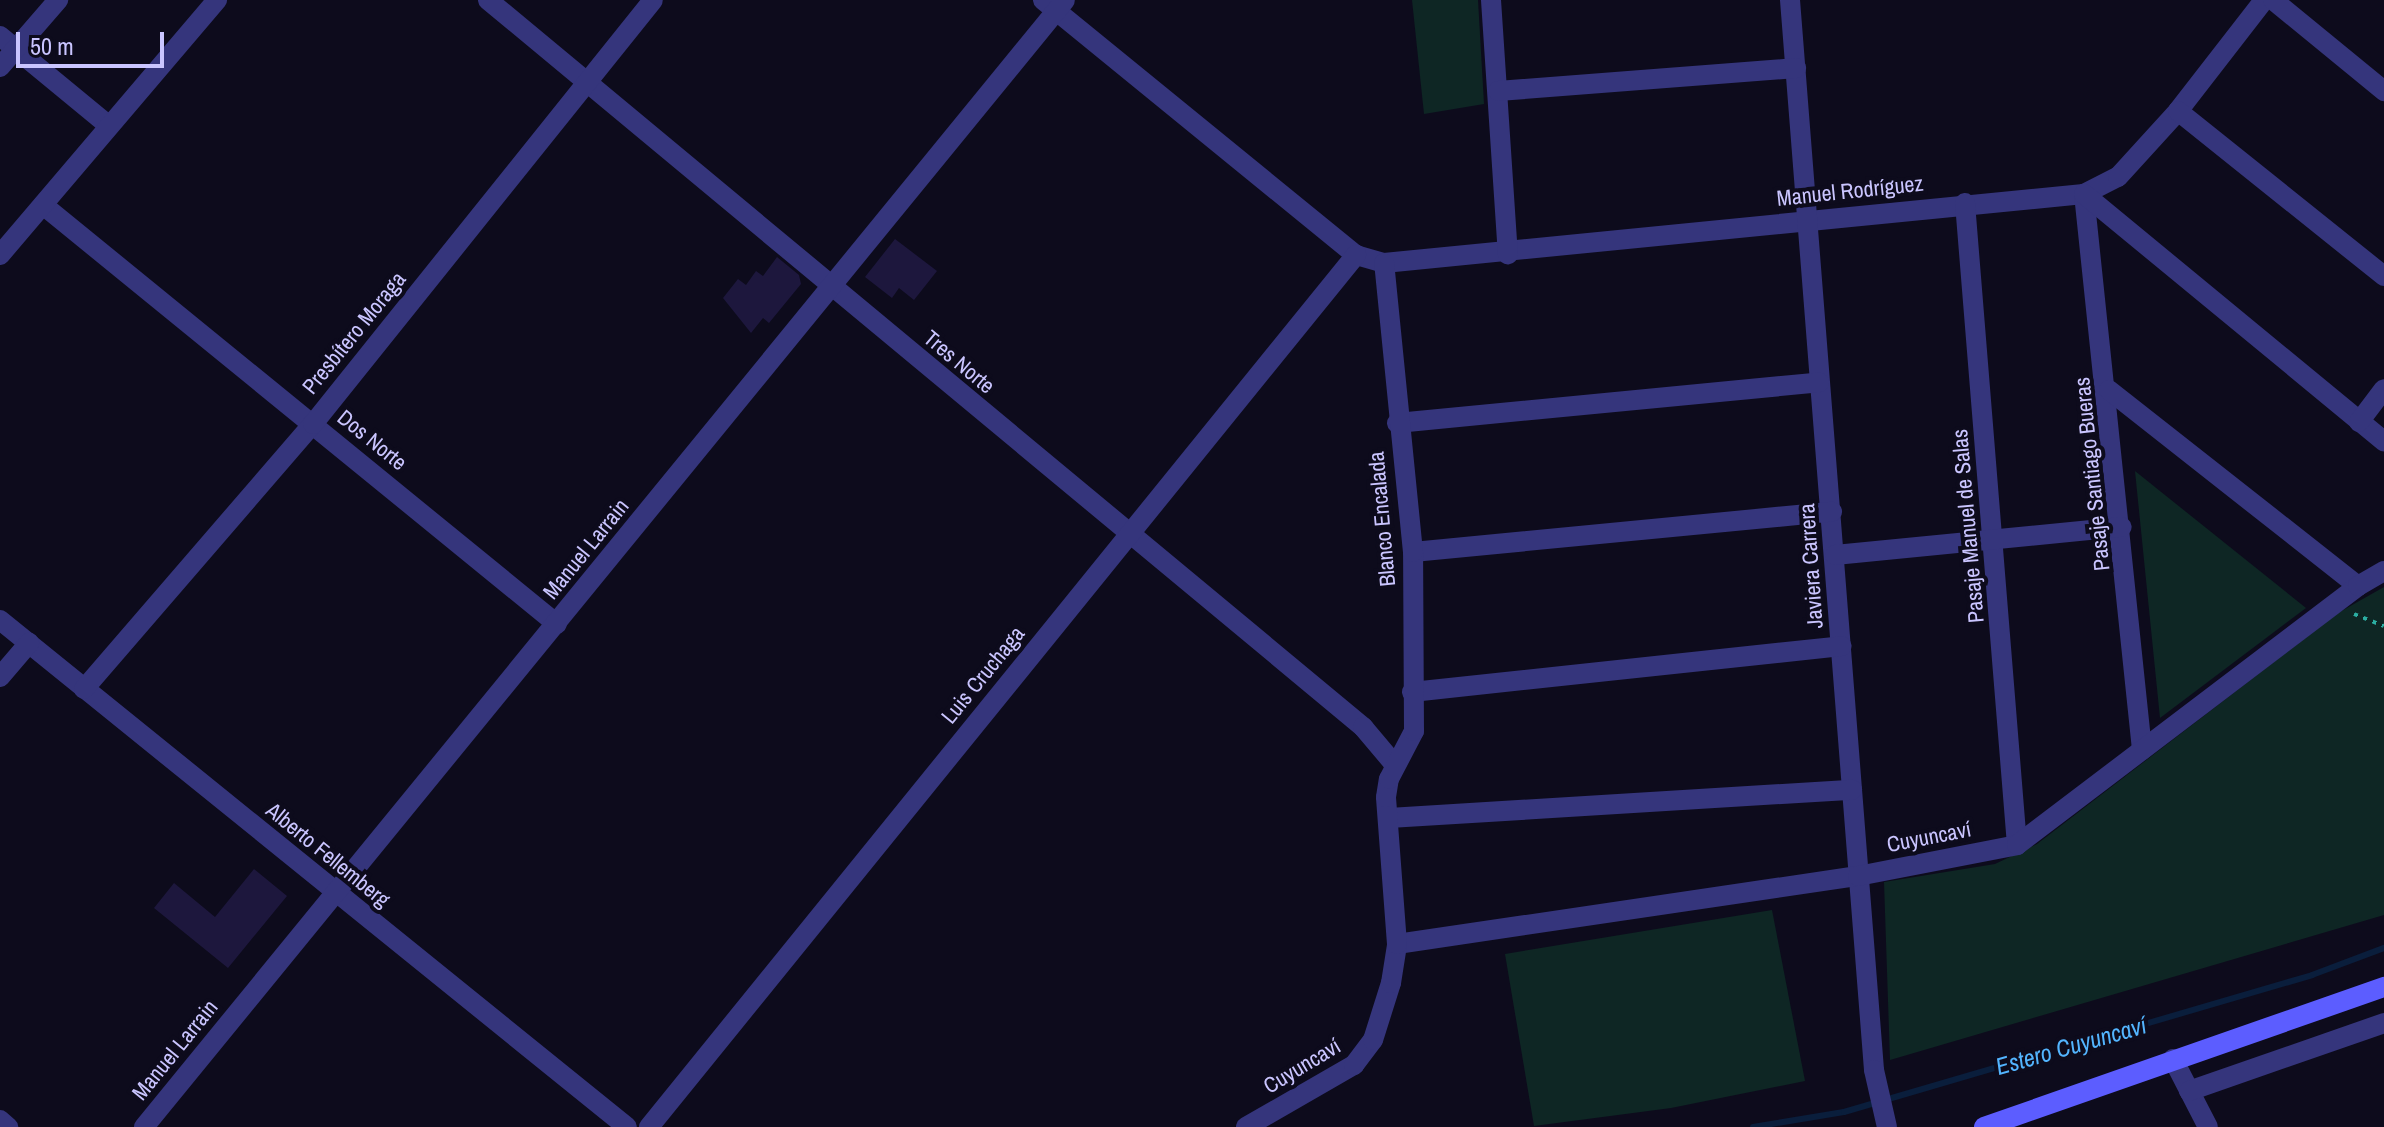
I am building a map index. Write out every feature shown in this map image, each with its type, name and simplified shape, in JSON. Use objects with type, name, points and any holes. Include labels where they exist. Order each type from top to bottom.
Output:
[{"type":"street","points":[[0,67],[8,42],[58,0]]},
{"type":"street","points":[[0,255],[217,0]]},
{"type":"street","name":"Tres Norte","points":[[488,0],[1363,727],[1395,765]]},
{"type":"street","name":"Presbítero Moraga","points":[[84,689],[313,424],[653,0]]},
{"type":"street","points":[[1491,0],[1508,254]]},
{"type":"street","name":"Javiera Carrera","points":[[1790,0],[1874,1070],[1887,1127]]},
{"type":"street","name":"Manuel Rodríguez","points":[[1356,255],[1384,263],[1508,254],[1806,219],[2084,194],[2118,177],[2178,111],[2264,0]]},
{"type":"street","points":[[2273,0],[2383,88]]},
{"type":"street","points":[[1055,3],[1356,255]]},
{"type":"street","name":"Manuel Larrain","points":[[144,1127],[831,286],[1055,3]]},
{"type":"street","points":[[8,42],[108,125]]},
{"type":"street","points":[[1498,91],[1796,68]]},
{"type":"street","points":[[2178,111],[2384,276]]},
{"type":"street","points":[[2084,194],[2384,441]]},
{"type":"street","name":"Pasaje Santiago Bueras","points":[[2084,194],[2109,390],[2142,750]]},
{"type":"street","name":"Pasaje Manuel de Salas","points":[[1965,203],[2017,845]]},
{"type":"street","name":"Dos Norte","points":[[43,205],[557,624]]},
{"type":"street","name":"Luis Cruchaga","points":[[649,1127],[1356,255]]},
{"type":"street","name":"Blanco Encalada","points":[[1384,263],[1397,423],[1413,552],[1414,731],[1395,765]]},
{"type":"street","points":[[1397,423],[1819,382]]},
{"type":"street","points":[[2359,422],[2384,389]]},
{"type":"street","points":[[2109,390],[2358,586]]},
{"type":"street","points":[[1413,552],[1832,512]]},
{"type":"street","points":[[1835,555],[2122,527]]},
{"type":"street","name":"Cuyuncaví","points":[[1397,944],[1858,876],[2017,845],[2358,586],[2384,571]]},
{"type":"street","name":"Alberto Fellemberg","points":[[0,620],[627,1127]]},
{"type":"street","points":[[0,677],[29,643]]},
{"type":"street","points":[[1412,692],[1842,646]]},
{"type":"street","name":"Cuyuncaví","points":[[1246,1127],[1354,1065],[1364,1054],[1382,1019],[1397,944],[1386,787],[1395,765]]},
{"type":"street","points":[[1389,818],[1852,790]]},
{"type":"street","points":[[1984,1127],[2384,987]]},
{"type":"street","points":[[2189,1091],[2384,1023]]},
{"type":"street","points":[[2173,1059],[2208,1127]]},
{"type":"street","points":[[0,1120],[8,1127]]},
{"type":"path","points":[[2334,604],[2384,626]]},
{"type":"green space","points":[[1412,0],[1478,0],[1484,104],[1424,114]]},
{"type":"green space","points":[[2135,471],[2306,608],[2160,718]]},
{"type":"green space","points":[[2384,587],[2384,915],[1890,1060],[1884,882],[1995,864],[2037,844],[2338,613]]},
{"type":"green space","points":[[1772,910],[1805,1081],[1671,1108],[1534,1126],[1505,954]]},
{"type":"building","points":[[895,239],[937,271],[914,300],[899,288],[892,298],[865,277]]},
{"type":"building","points":[[777,257],[799,275],[801,284],[769,323],[763,318],[751,333],[723,298],[738,279],[746,285],[756,271],[763,276]]},
{"type":"building","points":[[254,869],[287,896],[228,968],[154,908],[174,883],[215,917]]},
{"type":"waterway","name":"Estero Cuyuncaví","points":[[1753,1127],[1844,1112],[2312,975],[2384,948]]}]
